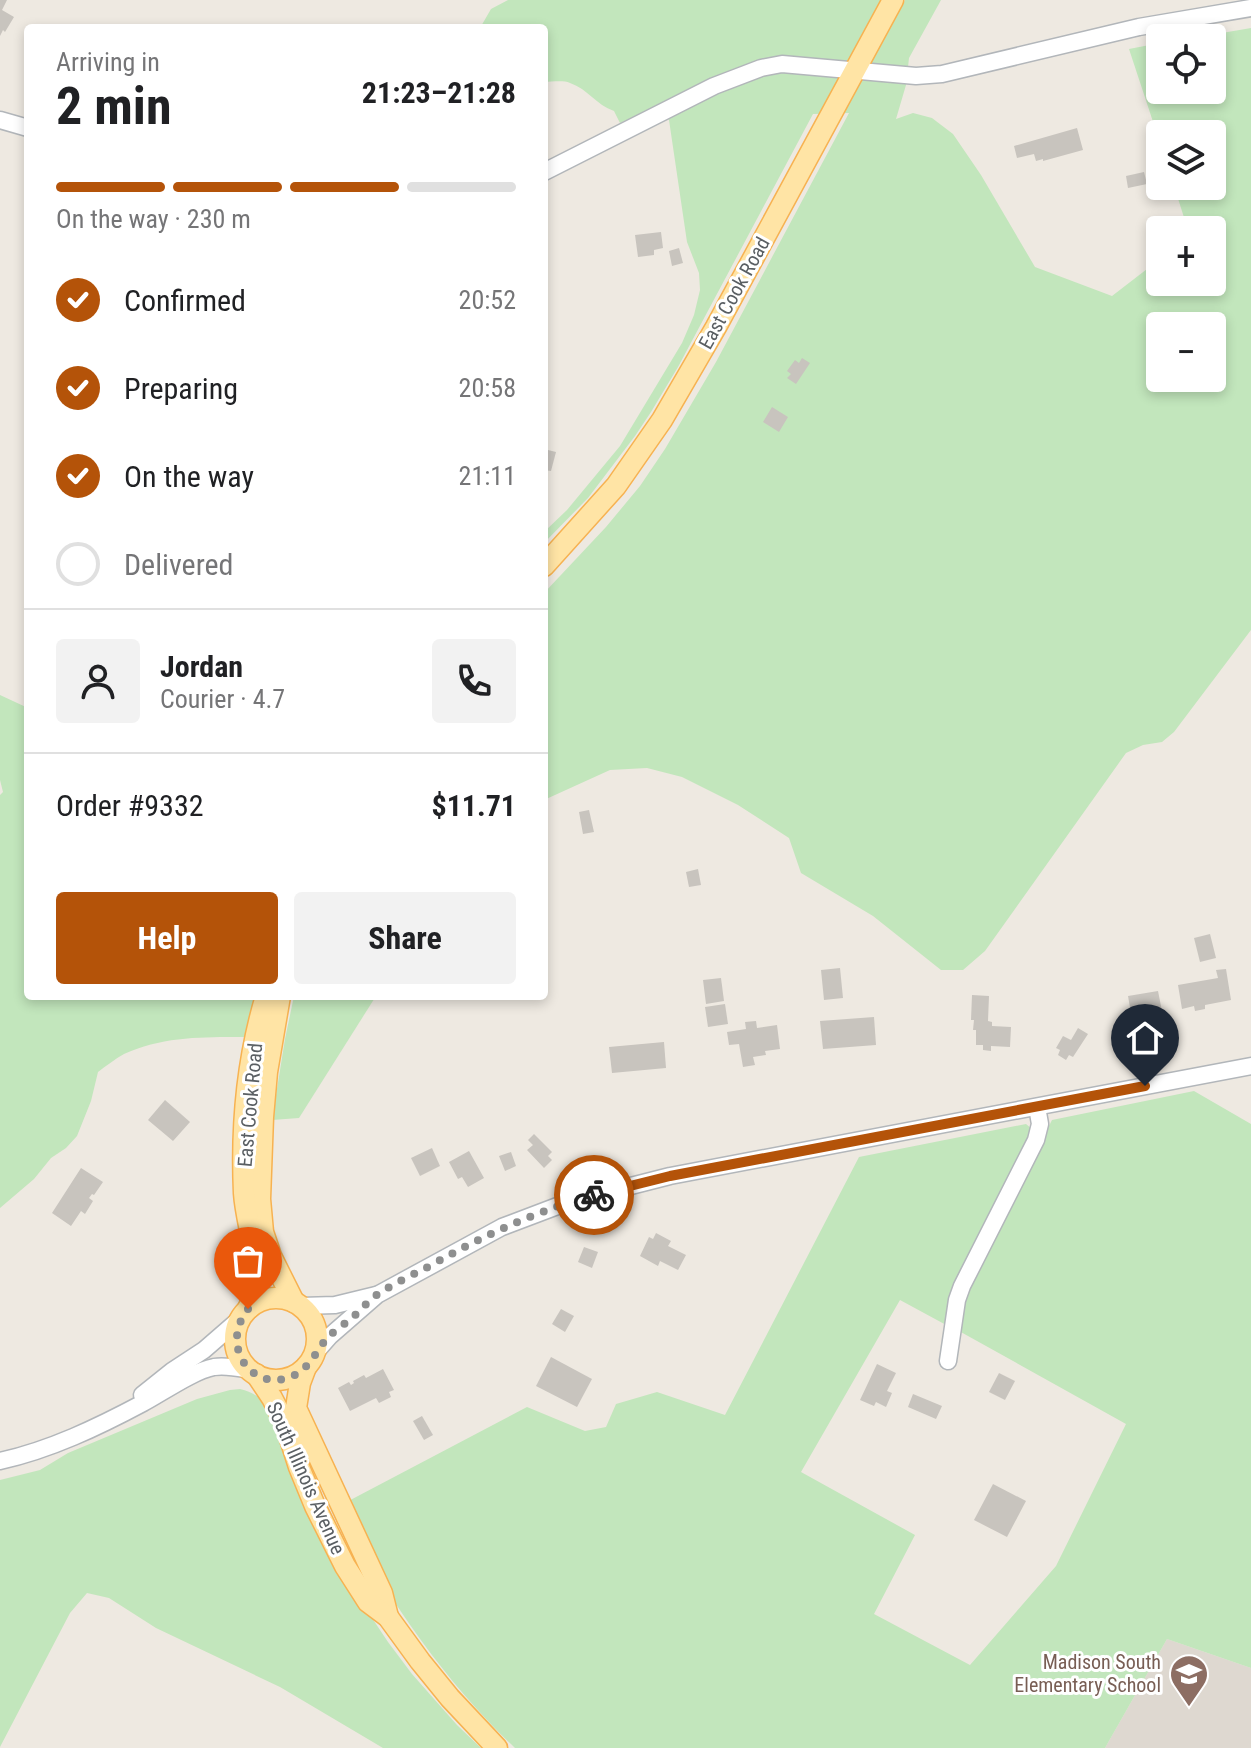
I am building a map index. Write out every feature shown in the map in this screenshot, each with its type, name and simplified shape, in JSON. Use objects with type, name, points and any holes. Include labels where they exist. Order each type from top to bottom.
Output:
[{"type":"main road","name":"East Cook Road","points":[[548,562],[616,486],[662,420],[716,327],[893,0]]},
{"type":"main road","name":"East Cook Road","points":[[245,1313],[254,1291],[256,1271],[244,1197],[243,1146],[251,1065],[265,1000]]},
{"type":"main road","name":"East Cook Road","points":[[279,1000],[264,1102],[260,1199],[263,1232],[271,1256],[298,1304]]},
{"type":"main road","points":[[270,1298],[282,1298],[298,1304],[310,1315],[316,1327],[317,1340],[310,1360],[295,1375],[282,1379],[269,1379],[253,1372],[237,1351],[235,1339],[245,1313],[258,1302],[270,1298]]},
{"type":"main road","name":"South Illinois Avenue","points":[[310,1360],[300,1383],[296,1408],[382,1593],[388,1617]]},
{"type":"main road","name":"South Illinois Avenue","points":[[253,1372],[285,1423],[310,1493],[345,1566],[368,1602],[388,1617],[430,1674],[497,1748]]},
{"type":"street","points":[[548,170],[714,86],[751,71],[782,64],[916,76],[942,74],[1139,27],[1251,8]]},
{"type":"street","points":[[0,120],[24,127]]},
{"type":"street","points":[[310,1360],[330,1336],[377,1295],[502,1227],[582,1198],[670,1176],[1251,1066]]},
{"type":"street","points":[[948,1361],[957,1300],[1036,1140],[1040,1124],[1037,1107]]},
{"type":"street","points":[[298,1304],[335,1305],[377,1295]]},
{"type":"street","points":[[106,1423],[204,1350],[245,1313]]},
{"type":"street","points":[[0,1461],[106,1423],[195,1374],[214,1367],[253,1372]]},
{"type":"shaded area","name":"Madison South Elementary School","points":[[1167,1639],[1251,1668],[1251,1748],[1105,1748]]},
{"type":"green space","points":[[508,0],[882,0],[858,41],[894,20],[905,0],[941,0],[909,58],[906,85],[896,119],[913,113],[932,118],[953,134],[1035,267],[1112,296],[1146,270],[1146,296],[1226,296],[1226,216],[1184,216],[1178,200],[1226,200],[1226,120],[1152,120],[1147,104],[1226,104],[1226,32],[1251,28],[1251,630],[1174,732],[1162,742],[1143,745],[1126,753],[985,951],[963,970],[941,970],[873,916],[801,873],[789,838],[738,805],[682,777],[647,768],[610,770],[548,798],[548,589],[606,527],[665,449],[716,362],[849,113],[813,114],[651,412],[588,498],[548,539],[548,528],[620,446],[682,343],[700,290],[699,273],[687,242],[669,120],[660,105],[620,123],[614,111],[582,89],[564,82],[548,82],[548,24],[482,24],[491,9]]},
{"type":"green space","points":[[1146,46],[1146,101],[1129,49]]},
{"type":"green space","points":[[0,695],[24,706],[24,1000],[254,1000],[247,1037],[184,1039],[154,1044],[124,1054],[98,1072],[77,1136],[0,1208],[0,795],[3,792],[0,780]]},
{"type":"green space","points":[[293,1000],[373,1000],[299,1118],[272,1120]]},
{"type":"green space","points":[[1194,1091],[1251,1124],[1251,1668],[1167,1639],[1105,1748],[515,1748],[464,1694],[417,1634],[375,1571],[339,1506],[527,1407],[585,1431],[606,1427],[616,1404],[657,1392],[725,1415],[859,1157],[1026,1124],[1032,1129],[948,1326],[900,1300],[801,1472],[915,1535],[874,1614],[970,1665],[1056,1566],[1126,1424],[959,1331],[968,1285],[1052,1120]]},
{"type":"green space","points":[[240,1389],[256,1395],[269,1407],[356,1594],[388,1642],[412,1674],[481,1748],[383,1748],[280,1687],[156,1628],[109,1598],[87,1593],[70,1613],[0,1747],[0,1480],[40,1470],[68,1453],[197,1399]]},
{"type":"building","points":[[0,0],[7,0],[2,10],[14,17],[0,36]]},
{"type":"building","points":[[1077,128],[1083,150],[1043,161],[1036,161],[1034,154],[1017,158],[1014,146]]},
{"type":"building","points":[[1144,172],[1146,184],[1128,188],[1126,176]]},
{"type":"building","points":[[661,232],[663,248],[654,250],[654,255],[638,257],[635,235]]},
{"type":"building","points":[[679,248],[683,263],[672,266],[669,251]]},
{"type":"building","points":[[802,358],[810,363],[796,384],[787,378],[791,374],[787,371],[795,360],[799,363]]},
{"type":"building","points":[[772,407],[788,417],[779,432],[763,422]]},
{"type":"building","points":[[548,450],[556,452],[551,471],[548,471]]},
{"type":"building","points":[[589,810],[594,832],[583,834],[579,812]]},
{"type":"building","points":[[698,869],[701,885],[689,887],[686,872]]},
{"type":"building","points":[[1210,934],[1216,958],[1200,962],[1194,938]]},
{"type":"building","points":[[840,968],[843,998],[824,1000],[821,970]]},
{"type":"building","points":[[1226,969],[1231,1000],[1205,1005],[1205,1009],[1195,1011],[1194,1006],[1182,1009],[1178,985],[1218,978],[1216,970]]},
{"type":"building","points":[[721,978],[724,1001],[706,1004],[703,980]]},
{"type":"building","points":[[1158,991],[1163,1016],[1133,1025],[1128,996]]},
{"type":"building","points":[[972,995],[989,996],[988,1021],[992,1022],[992,1026],[1011,1027],[1010,1047],[991,1046],[991,1051],[983,1050],[983,1045],[976,1045],[974,1020],[971,1020]]},
{"type":"building","points":[[725,1004],[728,1024],[708,1027],[705,1007]]},
{"type":"building","points":[[874,1017],[876,1045],[823,1049],[820,1021]]},
{"type":"building","points":[[756,1021],[757,1028],[777,1025],[780,1049],[765,1051],[766,1055],[753,1057],[755,1065],[743,1067],[739,1044],[729,1045],[727,1032],[746,1029],[745,1022]]},
{"type":"building","points":[[1078,1028],[1088,1034],[1073,1057],[1069,1055],[1066,1060],[1058,1055],[1060,1050],[1056,1048],[1063,1036],[1071,1040]]},
{"type":"building","points":[[664,1042],[666,1068],[612,1073],[609,1047]]},
{"type":"building","points":[[165,1100],[190,1122],[173,1141],[148,1120]]},
{"type":"building","points":[[534,1134],[552,1152],[548,1156],[552,1160],[544,1168],[527,1150],[533,1145],[528,1140]]},
{"type":"building","points":[[432,1148],[440,1166],[420,1176],[411,1158]]},
{"type":"building","points":[[469,1151],[484,1178],[468,1187],[462,1177],[458,1179],[449,1162]]},
{"type":"building","points":[[511,1152],[516,1166],[505,1171],[499,1156]]},
{"type":"building","points":[[81,1168],[103,1182],[89,1198],[93,1201],[85,1214],[81,1211],[71,1226],[52,1213]]},
{"type":"building","points":[[656,1233],[671,1241],[668,1246],[686,1255],[678,1270],[660,1261],[658,1266],[640,1256],[649,1237],[653,1239]]},
{"type":"building","points":[[584,1247],[598,1252],[592,1268],[578,1262]]},
{"type":"building","points":[[561,1309],[574,1316],[565,1332],[552,1324]]},
{"type":"building","points":[[551,1357],[592,1379],[577,1407],[536,1386]]},
{"type":"building","points":[[877,1364],[896,1373],[887,1391],[892,1393],[886,1407],[860,1400]]},
{"type":"building","points":[[383,1369],[394,1390],[389,1392],[391,1397],[379,1403],[376,1398],[350,1411],[338,1388]]},
{"type":"building","points":[[999,1373],[1015,1381],[1005,1400],[989,1392]]},
{"type":"building","points":[[913,1394],[942,1406],[936,1419],[908,1407]]},
{"type":"building","points":[[422,1416],[433,1435],[424,1440],[413,1421]]},
{"type":"building","points":[[993,1484],[1026,1501],[1007,1537],[974,1520]]},
{"type":"way so far","points":[[248,1309],[237,1328],[235,1339],[243,1362],[256,1374],[269,1379],[295,1375],[306,1367],[330,1336],[377,1295],[502,1227],[594,1195]]},
{"type":"place","name":"Madison South Elementary School","points":[[1189,1708]]},
{"type":"route","points":[[594,1195],[670,1176],[1145,1086]]}]
